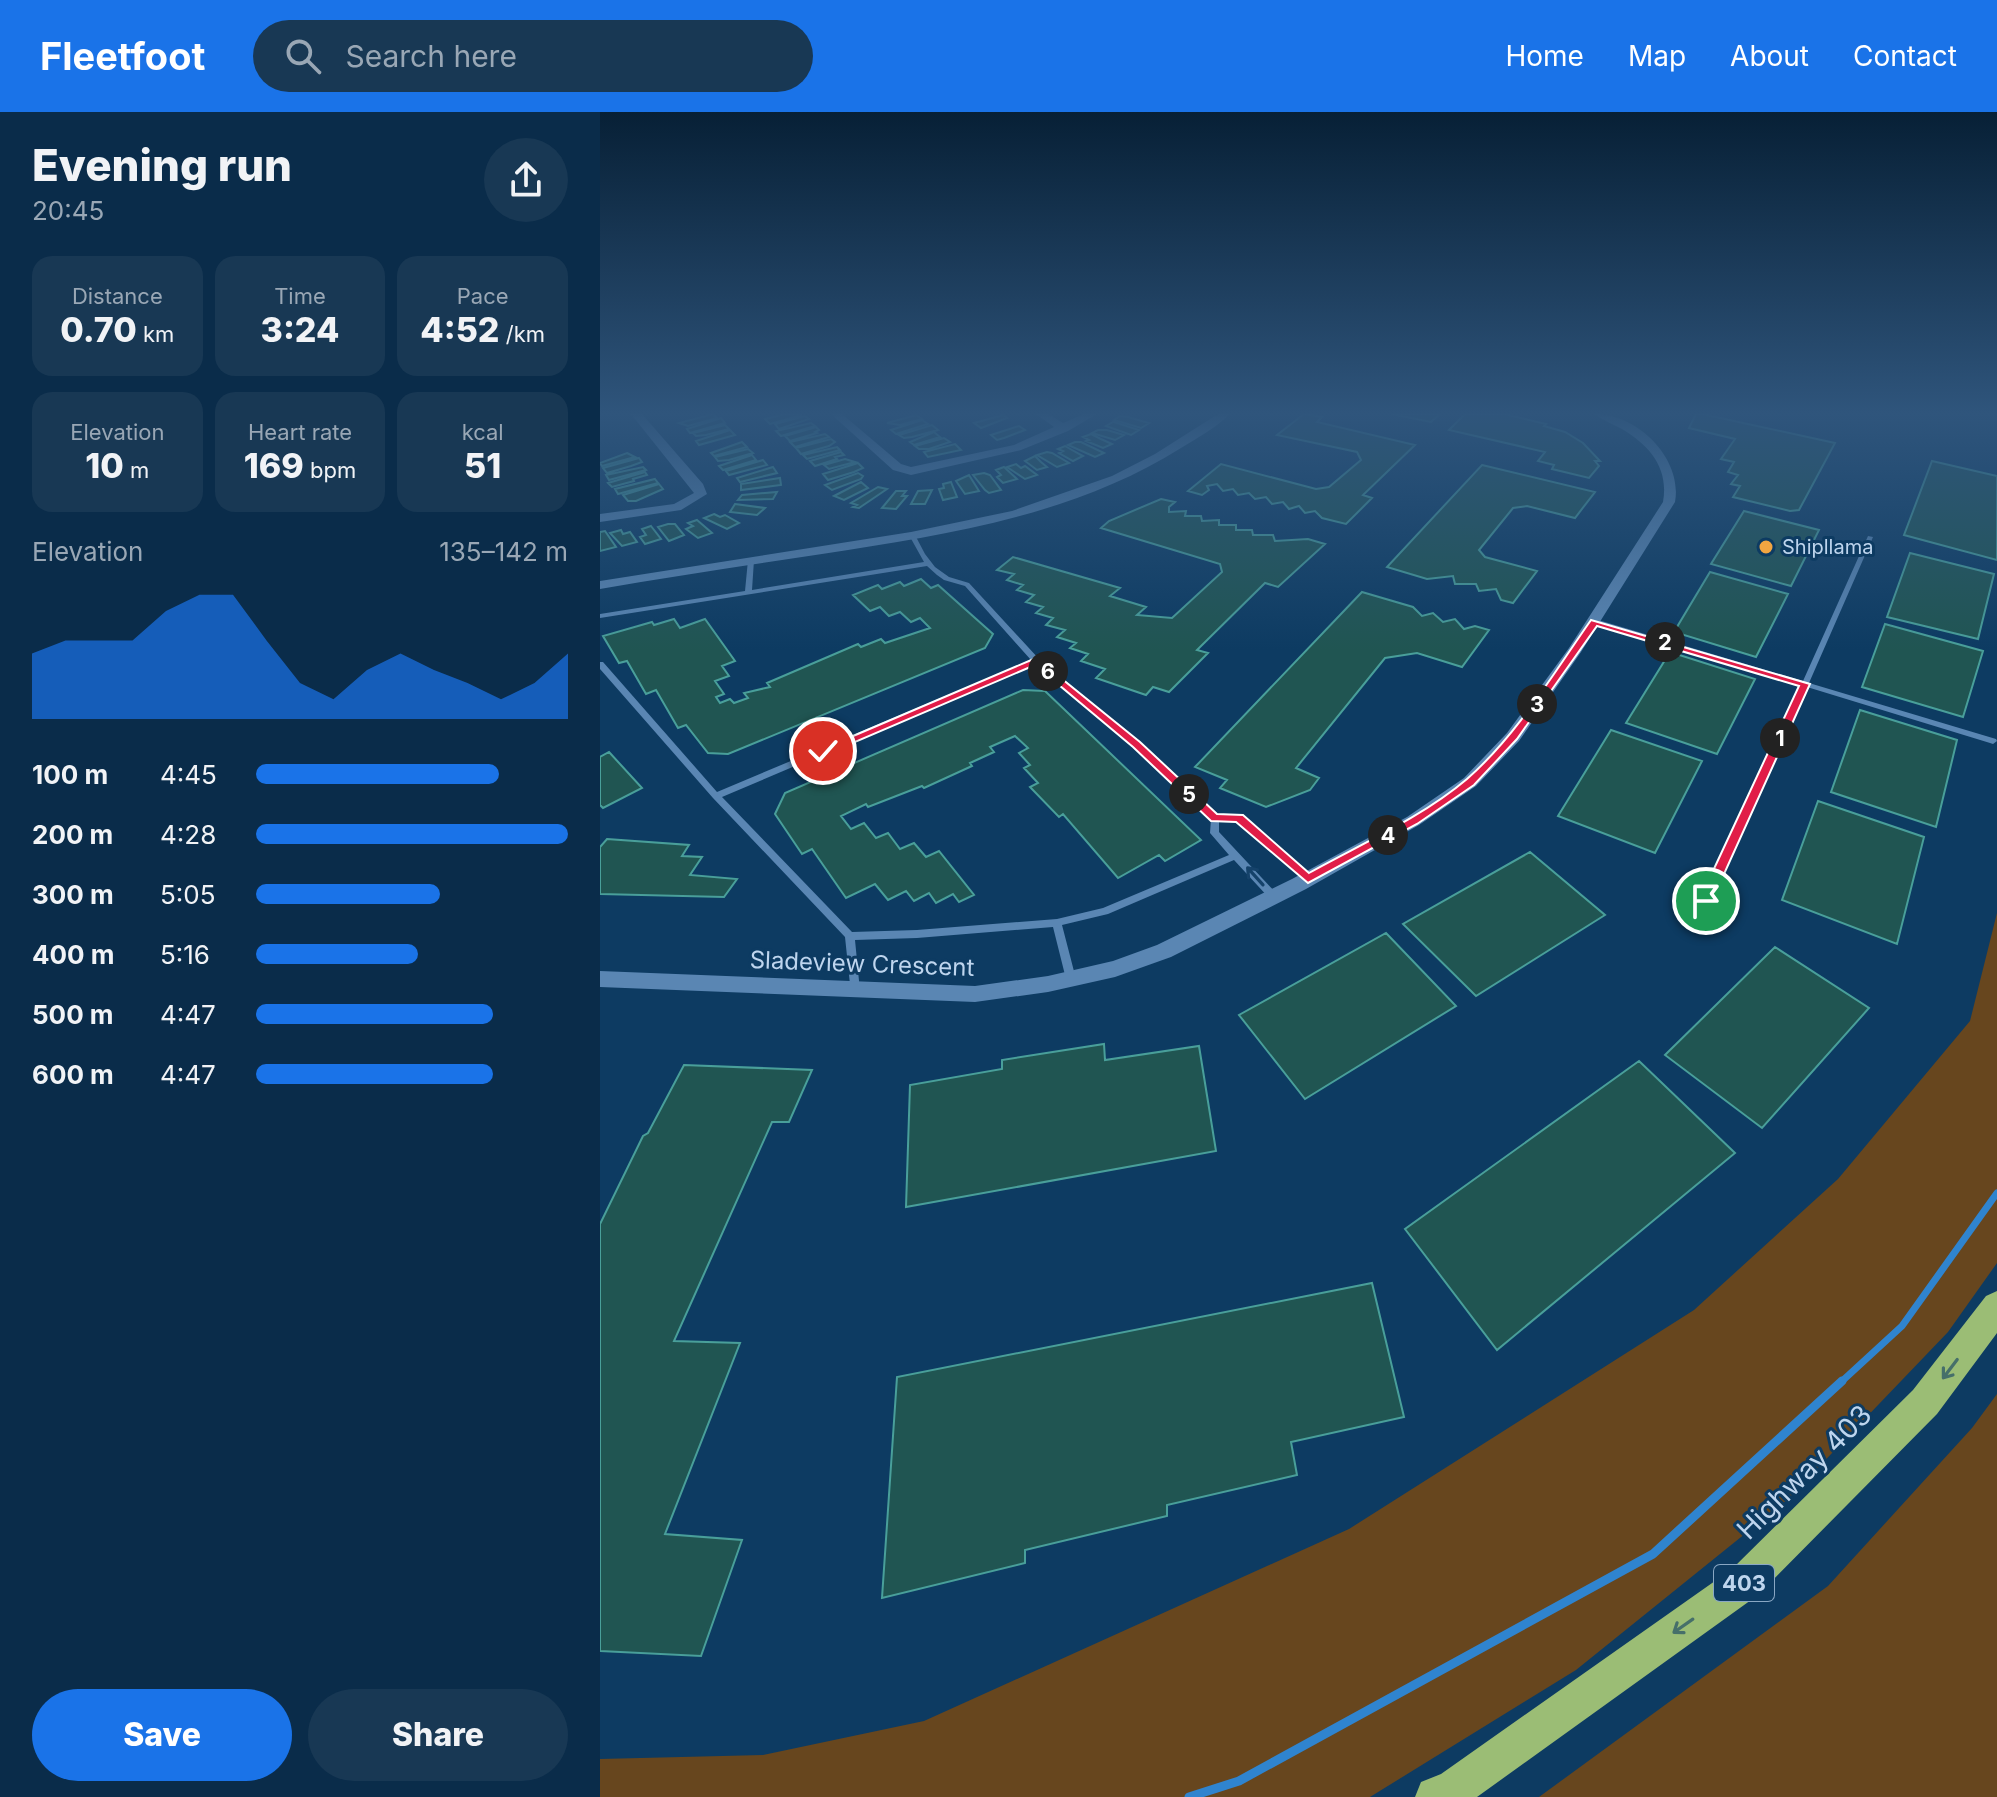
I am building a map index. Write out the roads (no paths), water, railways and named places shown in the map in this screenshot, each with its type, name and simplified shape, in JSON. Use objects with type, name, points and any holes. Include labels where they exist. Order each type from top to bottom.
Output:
[{"type":"highway","name":"Highway 403","points":[[1436,1797],[1455,1788],[1745,1582],[1925,1402],[1997,1307]]},
{"type":"street","points":[[600,518],[677,507],[701,493]]},
{"type":"street","points":[[600,585],[912,535],[1009,515],[1081,493]]},
{"type":"street","name":"Sladeview Crescent","points":[[600,979],[975,994],[1115,969],[1164,951],[1308,879],[1413,821],[1470,782],[1513,737],[1595,622],[1669,502],[1672,493]]},
{"type":"lane","points":[[912,535],[925,564],[952,582],[967,584],[1036,661],[1136,744],[1215,818],[1239,818],[1308,879]]},
{"type":"lane","points":[[1706,901],[1870,537]]},
{"type":"lane","points":[[748,592],[751,560]]},
{"type":"lane","points":[[600,616],[925,564]]},
{"type":"lane","points":[[1595,622],[1993,741]]},
{"type":"lane","points":[[716,796],[1036,661]]},
{"type":"lane","points":[[600,664],[716,796],[850,936],[855,991]]},
{"type":"lane","points":[[1215,818],[1214,833],[1273,896]]},
{"type":"lane","points":[[850,936],[1057,923],[1105,911],[1236,856]]},
{"type":"lane","points":[[1057,923],[1071,979]]},
{"type":"waterway","points":[[1840,1383],[1902,1326],[1997,1193]]},
{"type":"waterway","points":[[1189,1797],[1239,1781],[1653,1554],[1842,1381]]},
{"type":"place","name":"Shipllama","points":[[1766,547]]}]
